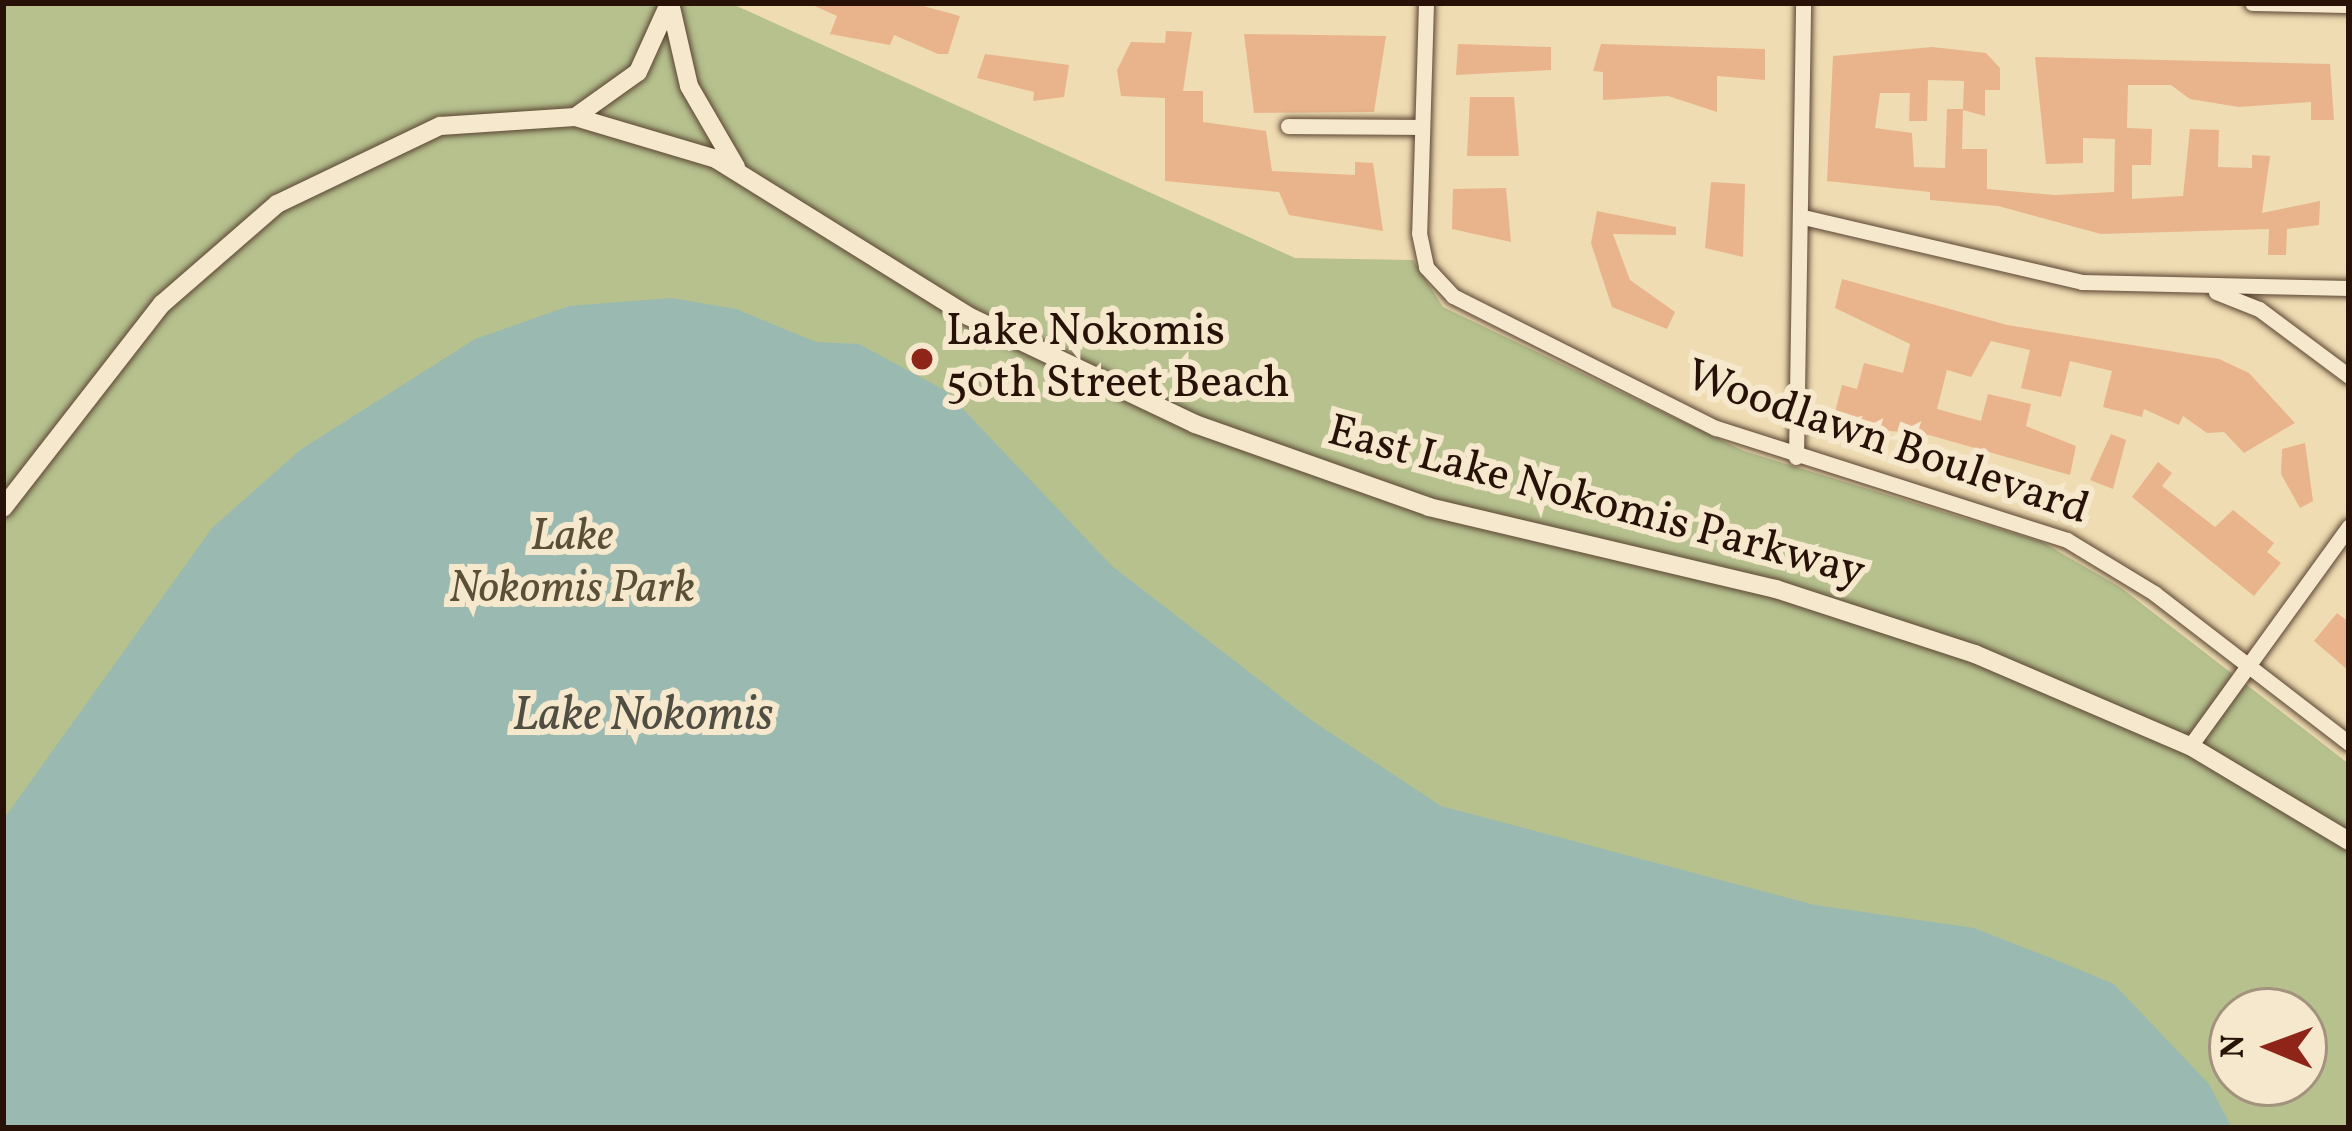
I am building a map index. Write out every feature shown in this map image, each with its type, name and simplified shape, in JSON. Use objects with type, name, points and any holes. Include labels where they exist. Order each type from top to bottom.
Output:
[{"type":"street","points":[[574,117],[638,72],[669,3]]},
{"type":"street","points":[[669,3],[689,86],[739,171]]},
{"type":"street","name":"Woodlawn Boulevard","points":[[1426,3],[1420,247],[1443,287],[1671,409],[1796,457],[2067,540],[2247,664],[2349,743]]},
{"type":"street","points":[[1796,457],[1803,3]]},
{"type":"street","points":[[2252,3],[2349,5]]},
{"type":"street","name":"East Lake Nokomis Parkway","points":[[3,508],[162,304],[277,204],[343,164],[440,126],[574,117],[675,142],[739,171],[968,316],[1182,419],[1429,507],[1872,617],[2190,746],[2349,841]]},
{"type":"street","points":[[1288,126],[1422,128]]},
{"type":"street","points":[[1803,217],[2042,275],[2189,287],[2349,288]]},
{"type":"street","points":[[2189,287],[2259,308],[2349,376]]},
{"type":"street","points":[[2190,746],[2349,526]]},
{"type":"green space","name":"Lake Nokomis Park","points":[[3,3],[730,3],[1295,258],[1413,260],[1443,307],[1744,451],[2042,542],[2120,587],[2349,764],[2349,1128],[3,1128]]},
{"type":"water","name":"Lake Nokomis","points":[[672,298],[736,309],[816,342],[859,344],[946,391],[1112,566],[1311,720],[1441,806],[1815,905],[1974,928],[2061,962],[2114,984],[2208,1083],[2208,1107],[2221,1107],[2232,1128],[3,1128],[3,820],[212,528],[300,450],[475,339],[569,306]]},
{"type":"building","points":[[808,3],[912,3],[960,16],[948,54],[938,54],[894,35],[890,45],[830,34],[837,16]]},
{"type":"building","points":[[1166,31],[1192,32],[1183,91],[1203,91],[1203,122],[1266,131],[1272,171],[1355,175],[1355,162],[1373,163],[1383,231],[1289,215],[1279,192],[1165,181],[1165,98],[1121,96],[1117,70],[1131,42],[1165,43]]},
{"type":"building","points":[[1244,34],[1386,36],[1374,112],[1254,113]]},
{"type":"building","points":[[1458,44],[1551,47],[1551,70],[1456,75]]},
{"type":"building","points":[[1601,44],[1765,49],[1765,80],[1717,76],[1717,112],[1668,96],[1603,100],[1603,72],[1593,71]]},
{"type":"building","points":[[1932,47],[1986,53],[2000,68],[2000,90],[1985,90],[1985,116],[1963,110],[1962,149],[1987,149],[1987,189],[2055,195],[2114,192],[2115,139],[2083,138],[2083,163],[2046,164],[2035,57],[2330,64],[2334,120],[2311,120],[2311,102],[2239,107],[2190,99],[2171,85],[2128,85],[2127,128],[2152,129],[2151,165],[2132,165],[2132,199],[2183,196],[2190,129],[2219,130],[2218,167],[2252,168],[2252,155],[2270,156],[2262,213],[2320,201],[2319,225],[2287,229],[2286,255],[2268,255],[2269,229],[2101,234],[1998,206],[1930,200],[1930,192],[1827,181],[1833,56]],"holes":[[[1928,80],[1964,81],[1963,109],[1947,109],[1945,168],[1914,167],[1912,133],[1875,128],[1880,93],[1910,93],[1909,121],[1927,121]]]},
{"type":"building","points":[[985,54],[1069,65],[1064,97],[1033,101],[1034,92],[977,78]]},
{"type":"building","points":[[1470,97],[1514,97],[1519,156],[1467,156]]},
{"type":"building","points":[[1711,182],[1745,184],[1743,257],[1705,248]]},
{"type":"building","points":[[1506,188],[1511,242],[1452,229],[1453,189]]},
{"type":"building","points":[[1597,211],[1676,227],[1676,235],[1613,234],[1630,280],[1675,312],[1667,329],[1612,307],[1591,243]]},
{"type":"building","points":[[1842,279],[2007,325],[2219,359],[2249,373],[2295,423],[2244,453],[2224,432],[2207,433],[2183,416],[2179,425],[2144,409],[2142,417],[2103,407],[2112,371],[2070,361],[2061,397],[2021,388],[2030,350],[1991,341],[1971,377],[1947,370],[1937,409],[1981,421],[1988,394],[2031,404],[2026,426],[2076,446],[2070,475],[1929,435],[1843,426],[1834,416],[1842,385],[1857,389],[1864,363],[1903,373],[1910,344],[1835,308]]},
{"type":"building","points":[[2111,434],[2126,440],[2113,489],[2090,480]]},
{"type":"building","points":[[2305,443],[2313,501],[2300,508],[2281,474],[2282,449]]},
{"type":"building","points":[[2158,462],[2172,473],[2162,486],[2215,527],[2233,510],[2274,543],[2267,552],[2281,563],[2254,596],[2132,497]]},
{"type":"building","points":[[2337,613],[2349,622],[2349,671],[2314,641]]},
{"type":"place","name":"Lake Nokomis 50th Street Beach","points":[[922,359]]}]
